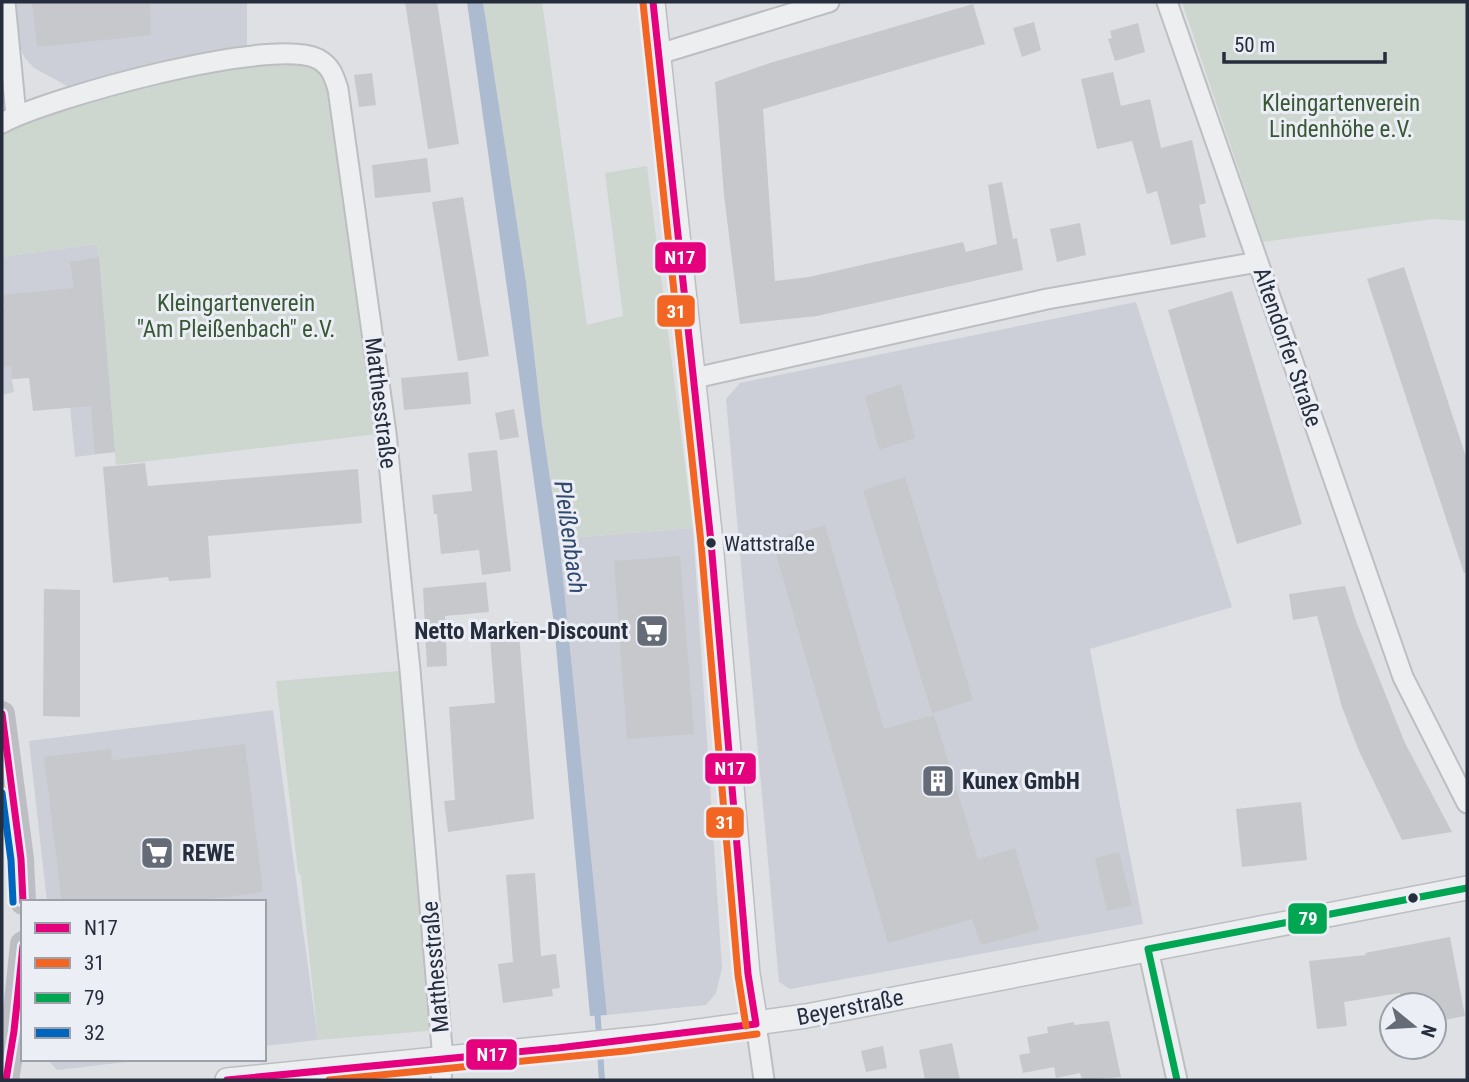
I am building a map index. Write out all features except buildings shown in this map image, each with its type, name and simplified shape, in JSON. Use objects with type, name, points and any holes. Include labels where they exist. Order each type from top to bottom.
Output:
[{"type":"main road","points":[[2,714],[21,859],[23,900]]},
{"type":"main road","points":[[6,1080],[21,960]]},
{"type":"street","points":[[5,2],[9,119]]},
{"type":"street","points":[[653,2],[695,378],[747,961],[764,1080]]},
{"type":"street","points":[[659,54],[829,2]]},
{"type":"street","name":"Altendorfer Straße","points":[[1167,2],[1403,677],[1467,803]]},
{"type":"street","name":"Matthesstraße","points":[[9,119],[88,91],[176,70],[272,53],[299,54],[318,59],[331,69],[338,89],[386,433],[411,682],[442,1070]]},
{"type":"street","points":[[695,378],[1047,299],[1258,262]]},
{"type":"street","name":"Beyerstraße","points":[[227,1080],[442,1070],[601,1042],[816,1015],[1467,888]]},
{"type":"street","points":[[1149,949],[1177,1080]]},
{"type":"shaded area","points":[[14,2],[247,2],[247,57],[88,91],[67,86],[34,68],[25,58],[18,43]]},
{"type":"shaded area","points":[[97,244],[115,452],[75,457],[67,374],[12,379],[14,392],[2,395],[2,257]]},
{"type":"shaded area","points":[[1136,302],[1232,607],[1090,649],[1143,924],[790,989],[779,982],[726,399],[740,383]]},
{"type":"shaded area","points":[[693,528],[722,968],[716,993],[706,1005],[607,1015],[559,539]]},
{"type":"shaded area","points":[[273,710],[318,1040],[266,1046],[266,900],[47,900],[29,741]]},
{"type":"shaded area","points":[[49,1061],[135,1061],[57,1070]]},
{"type":"green space","points":[[483,2],[542,2],[587,325],[623,316],[605,173],[647,166],[693,528],[559,539],[542,424],[526,282]]},
{"type":"green space","name":"Kleingartenverein Lindenhöhe e.V.","points":[[1182,2],[1467,2],[1467,221],[1433,219],[1263,242]]},
{"type":"green space","name":"Kleingartenverein \"Am Pleißenbach\" e.V.","points":[[247,57],[331,69],[386,433],[116,465],[97,244],[2,257],[2,126]]},
{"type":"green space","points":[[410,670],[440,1030],[318,1040],[301,876],[298,872],[276,681]]},
{"type":"water","points":[[467,2],[483,2],[526,282],[542,424],[559,539],[607,1015],[590,1016],[554,624]]},
{"type":"waterway","name":"Pleißenbach","points":[[597,1007],[602,1080]]},
{"type":"transit line","name":"N17","points":[[653,2],[711,542],[748,974],[756,1024]]},
{"type":"transit line","name":"31","points":[[643,3],[701,543],[738,975],[746,1026]]},
{"type":"transit line","name":"N17","points":[[2,714],[21,859],[23,900]]},
{"type":"transit line","name":"32","points":[[2,793],[11,860],[13,902]]},
{"type":"transit line","name":"79","points":[[1148,949],[1467,888]]},
{"type":"transit line","name":"79","points":[[1148,949],[1177,1080]]},
{"type":"transit line","name":"N17","points":[[6,1080],[21,965]]},
{"type":"transit line","name":"N17","points":[[227,1080],[558,1048],[756,1024]]},
{"type":"transit line","name":"31","points":[[329,1080],[625,1051],[757,1034]]},
{"type":"place","name":"Wattstraße","points":[[711,543]]},
{"type":"place","name":"Netto Marken-Discount","points":[[652,631]]},
{"type":"place","name":"Kunex GmbH","points":[[938,781]]},
{"type":"place","name":"REWE","points":[[157,853]]}]
